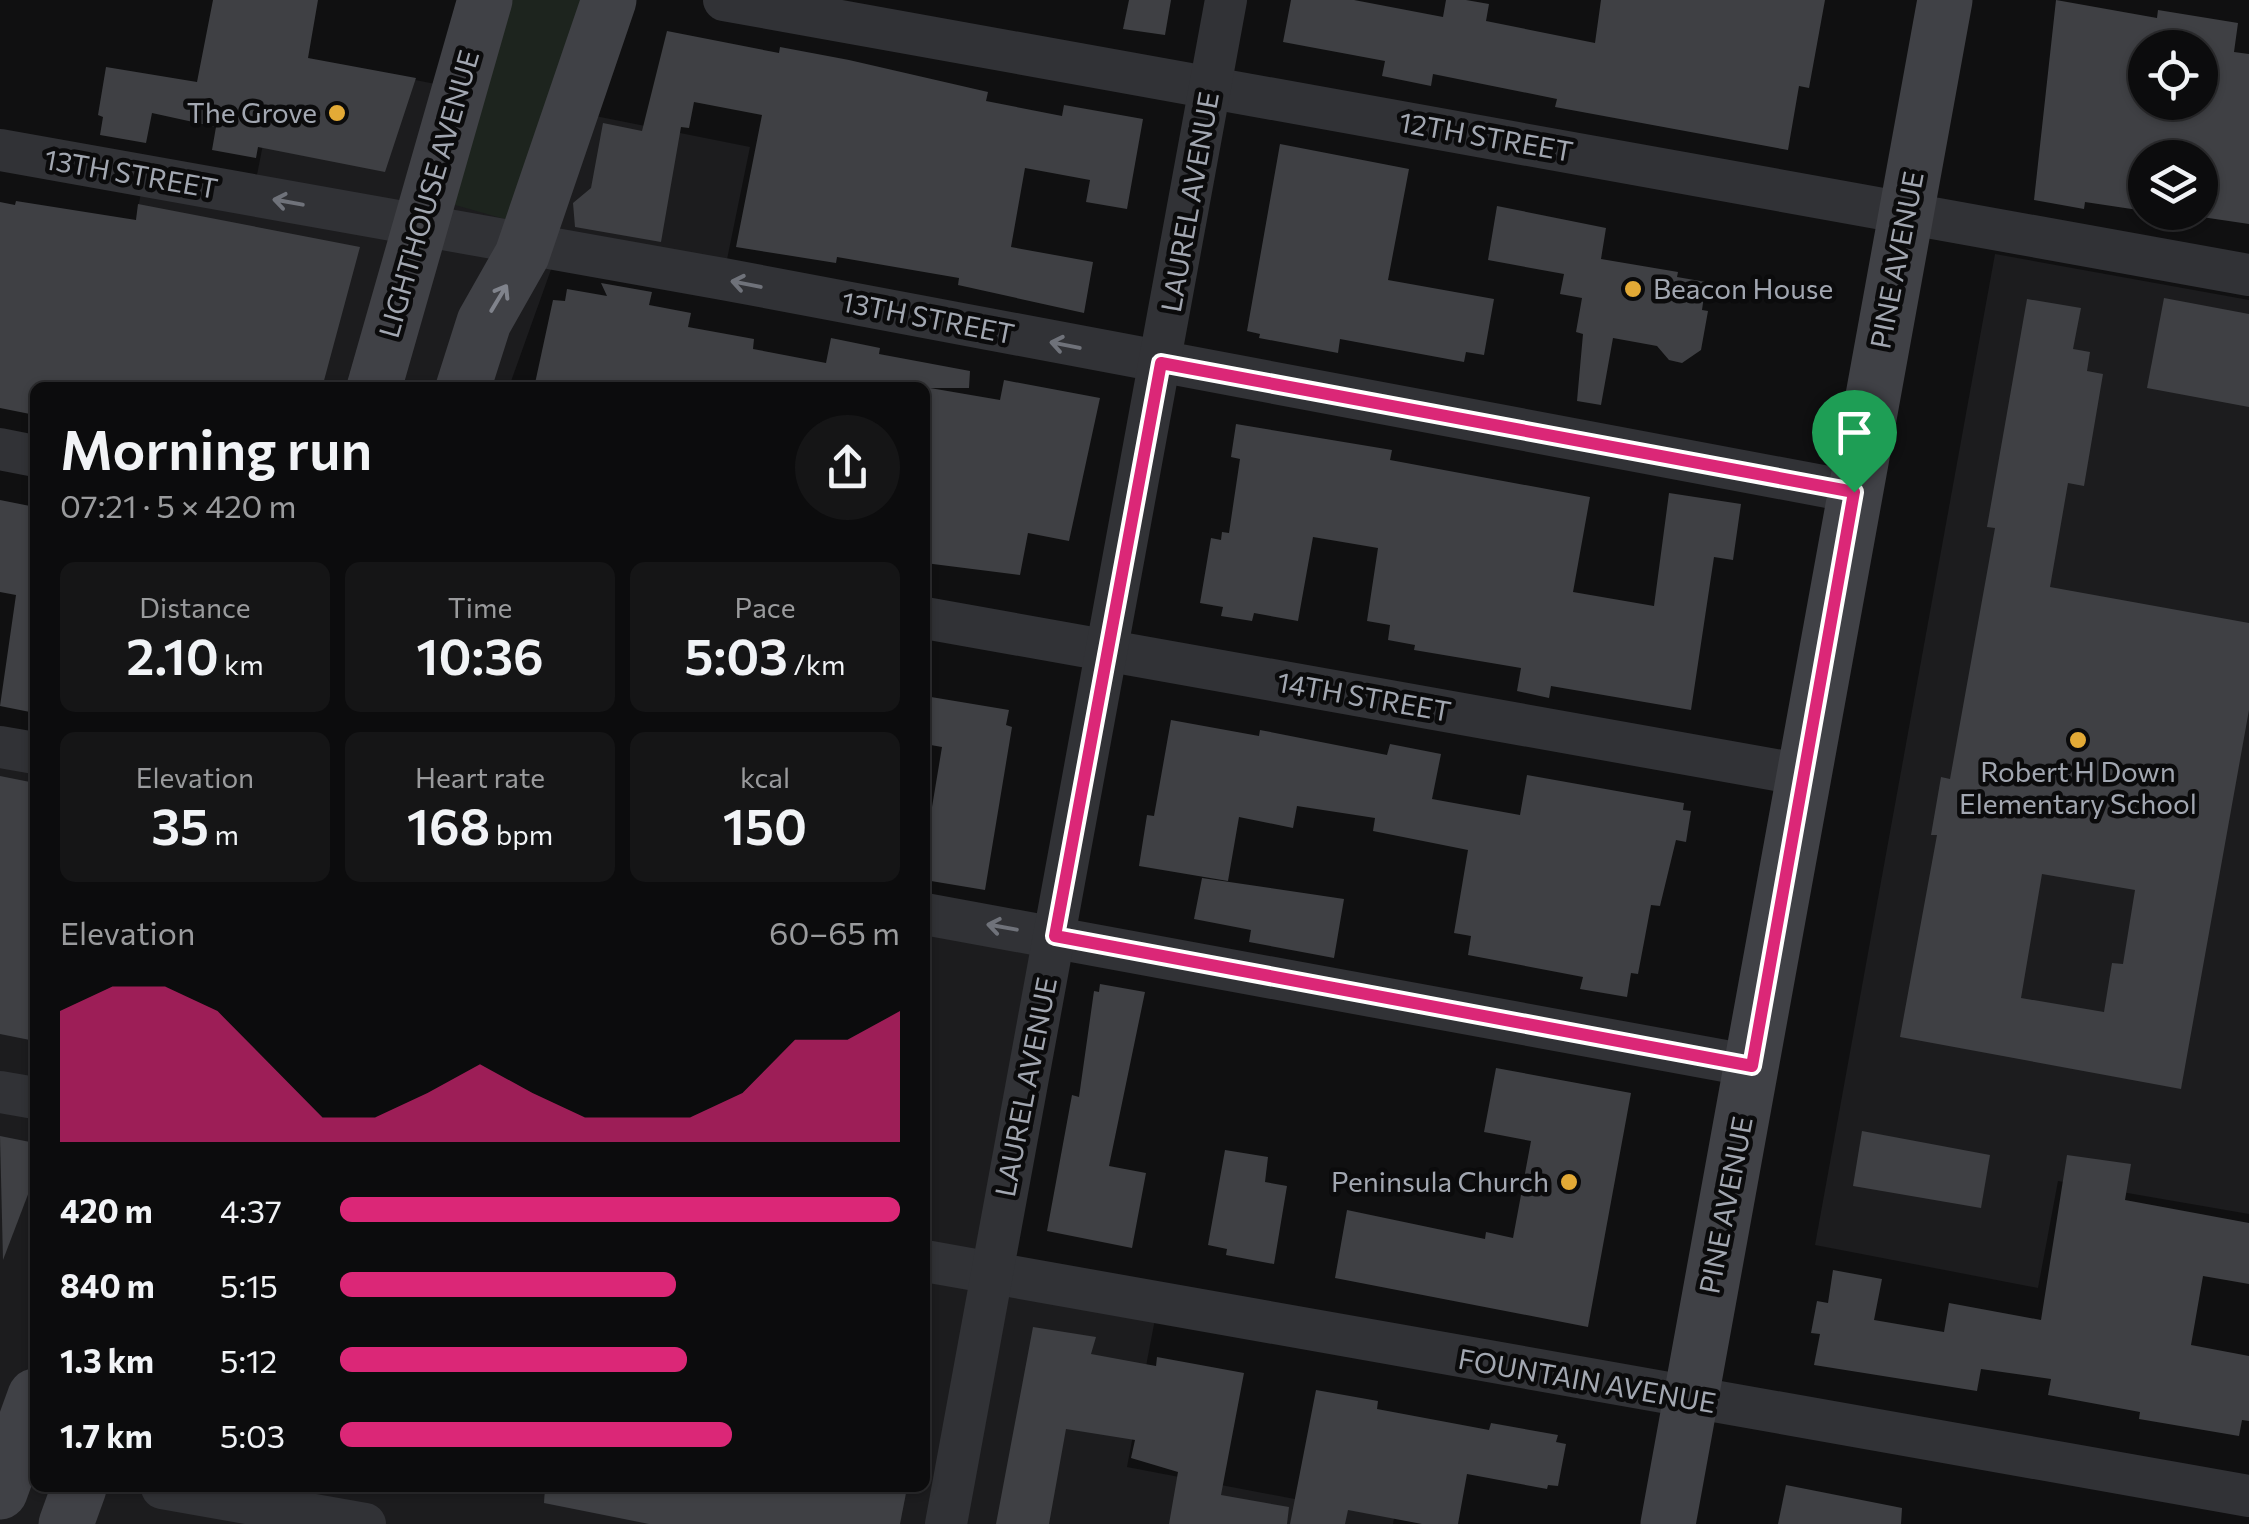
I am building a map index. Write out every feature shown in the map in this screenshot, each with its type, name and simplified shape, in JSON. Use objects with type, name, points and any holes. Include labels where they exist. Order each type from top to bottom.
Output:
[{"type":"main road","name":"LIGHTHOUSE AVENUE","points":[[376,382],[485,0]]},
{"type":"main road","points":[[464,382],[484,322],[526,244],[609,0]]},
{"type":"main road","name":"PINE AVENUE","points":[[1668,1524],[1945,0]]},
{"type":"main road","points":[[12,1468],[30,1412]]},
{"type":"main road","points":[[66,1524],[78,1492]]},
{"type":"street","name":"12TH STREET","points":[[724,0],[2249,275]]},
{"type":"street","name":"LAUREL AVENUE","points":[[946,1524],[1226,0]]},
{"type":"street","name":"13TH STREET","points":[[0,150],[1854,492]]},
{"type":"street","points":[[0,449],[30,455]]},
{"type":"street","name":"14TH STREET","points":[[930,619],[1804,775]]},
{"type":"street","points":[[0,747],[30,752]]},
{"type":"street","points":[[930,915],[1752,1066]]},
{"type":"street","points":[[0,1092],[30,1097]]},
{"type":"street","name":"FOUNTAIN AVENUE","points":[[930,1262],[1690,1400],[2249,1496]]},
{"type":"street","points":[[185,1492],[365,1524]]},
{"type":"shaded area","points":[[504,0],[586,0],[512,221],[441,201]]},
{"type":"shaded area","points":[[281,53],[750,147],[723,279],[558,250],[511,382],[137,382],[119,312],[144,176],[253,195]]},
{"type":"shaded area","name":"Robert H Down Elementary School","points":[[1995,254],[2249,300],[2249,1214],[2058,1181],[2038,1288],[1815,1245]]},
{"type":"shaded area","points":[[0,747],[30,752],[30,1492],[930,1492],[930,914],[1055,936],[991,1272],[1158,1303],[1127,1467],[1394,1518],[1393,1524],[0,1524]]},
{"type":"building","points":[[213,0],[318,0],[308,58],[416,78],[385,172],[258,147],[256,158],[212,150],[216,127],[152,113],[146,143],[100,135],[103,117],[98,115],[106,67],[197,82]]},
{"type":"building","points":[[1129,0],[1171,0],[1165,35],[1123,29]]},
{"type":"building","points":[[1291,0],[1354,0],[1443,17],[1446,0],[1466,0],[1489,4],[1486,21],[1595,43],[1601,0],[1825,0],[1809,88],[1799,86],[1788,150],[1555,107],[1557,99],[1433,74],[1431,86],[1382,76],[1385,61],[1283,42]]},
{"type":"building","points":[[2056,0],[2157,18],[2158,10],[2238,23],[2234,52],[2249,54],[2249,224],[2218,219],[2218,140],[2128,140],[2128,208],[2085,202],[2084,209],[2034,200]]},
{"type":"building","points":[[667,31],[779,53],[780,47],[849,60],[988,92],[986,101],[1062,116],[1064,105],[1143,119],[1127,209],[1086,202],[1090,180],[1025,168],[1011,247],[1093,262],[1084,313],[958,285],[959,278],[837,257],[836,263],[736,247],[762,115],[694,102],[689,128],[681,127],[661,242],[575,227],[573,203],[591,188],[603,123],[642,131]]},
{"type":"building","points":[[1280,144],[1409,169],[1388,280],[1494,299],[1484,355],[1466,352],[1464,362],[1340,339],[1338,353],[1259,338],[1260,334],[1247,331]]},
{"type":"building","points":[[16,201],[136,220],[138,204],[360,247],[324,382],[30,382],[30,414],[0,408],[0,202],[15,205]]},
{"type":"building","name":"Beacon House","points":[[1497,206],[1606,228],[1601,259],[1678,272],[1677,277],[1706,282],[1702,310],[1708,311],[1701,350],[1682,363],[1669,360],[1657,346],[1613,338],[1601,405],[1577,401],[1583,334],[1576,332],[1582,298],[1560,294],[1564,274],[1488,260]]},
{"type":"building","points":[[601,283],[652,292],[649,305],[691,313],[688,327],[754,339],[753,349],[826,363],[831,338],[880,348],[879,354],[970,371],[969,388],[930,388],[930,382],[535,382],[553,300],[565,301],[567,289],[607,296]]},
{"type":"building","points":[[2164,298],[2249,314],[2249,407],[2147,388]]},
{"type":"building","points":[[2027,299],[2081,308],[2073,349],[2090,352],[2087,371],[2103,374],[2084,486],[2068,483],[2050,587],[2249,623],[2249,710],[2181,1089],[1900,1037],[1937,835],[1931,835],[1941,777],[1950,779],[1995,528],[1987,527]],"holes":[[[2042,874],[2135,890],[2123,964],[2112,963],[2104,1012],[2021,998]]]},
{"type":"building","points":[[1004,380],[1100,398],[1069,541],[1028,533],[1020,575],[930,564],[930,388],[1000,400]]},
{"type":"building","points":[[1236,424],[1392,450],[1390,460],[1590,497],[1573,592],[1654,606],[1669,493],[1741,504],[1733,560],[1714,557],[1691,710],[1551,686],[1549,698],[1517,691],[1521,668],[1414,650],[1415,645],[1388,640],[1390,625],[1367,621],[1378,548],[1313,537],[1298,621],[1254,613],[1252,621],[1221,616],[1223,607],[1200,603],[1211,538],[1221,540],[1222,532],[1229,533],[1240,459],[1231,457]]},
{"type":"building","points":[[0,500],[30,506],[30,712],[0,706],[16,595],[0,592]]},
{"type":"building","points":[[930,697],[1009,710],[1006,725],[1012,727],[985,890],[930,881],[930,819],[942,747],[930,745]]},
{"type":"building","points":[[1171,720],[1259,736],[1260,730],[1387,755],[1390,744],[1441,754],[1432,799],[1520,815],[1527,775],[1684,803],[1683,810],[1691,811],[1686,842],[1676,840],[1660,906],[1651,905],[1638,974],[1631,973],[1627,997],[1580,989],[1583,977],[1468,955],[1471,936],[1454,933],[1468,850],[1373,831],[1375,818],[1297,806],[1293,828],[1239,817],[1228,881],[1139,866],[1147,815],[1154,816]]},
{"type":"building","points":[[0,776],[30,782],[30,1040],[0,1034]]},
{"type":"building","points":[[1202,878],[1344,899],[1334,958],[1249,942],[1251,930],[1194,919]]},
{"type":"building","points":[[1100,984],[1145,992],[1109,1166],[1146,1173],[1132,1248],[1047,1231],[1072,1095],[1079,1097],[1094,991],[1099,992]]},
{"type":"building","name":"Peninsula Church","points":[[1496,1068],[1631,1093],[1588,1327],[1335,1278],[1347,1210],[1485,1239],[1486,1232],[1513,1238],[1531,1141],[1484,1132]]},
{"type":"building","points":[[1862,1131],[1990,1155],[1981,1208],[1853,1186]]},
{"type":"building","points":[[0,1136],[30,1142],[30,1189],[3,1260]]},
{"type":"building","points":[[1225,1150],[1268,1157],[1265,1182],[1287,1186],[1274,1264],[1226,1255],[1227,1249],[1208,1245]]},
{"type":"building","points":[[2067,1155],[2131,1164],[2125,1200],[2249,1223],[2249,1284],[2203,1276],[2191,1345],[2249,1356],[2249,1421],[2242,1420],[2239,1436],[2139,1419],[2140,1412],[2048,1395],[2051,1379],[1981,1369],[1977,1391],[1814,1365],[1820,1334],[1811,1333],[1817,1301],[1828,1303],[1833,1270],[1882,1279],[1874,1320],[1944,1332],[1949,1303],[2041,1320]]},
{"type":"building","points":[[1033,1327],[1096,1337],[1091,1354],[1156,1366],[1157,1357],[1244,1373],[1221,1495],[1289,1507],[1287,1524],[1169,1524],[1178,1472],[1131,1458],[1135,1440],[1066,1429],[1049,1524],[996,1524]]},
{"type":"building","points":[[1316,1390],[1378,1401],[1377,1409],[1489,1430],[1491,1423],[1558,1435],[1556,1442],[1566,1444],[1558,1486],[1548,1485],[1547,1489],[1467,1474],[1458,1524],[1422,1524],[1348,1510],[1345,1524],[1290,1524]]},
{"type":"building","points":[[1786,1485],[1902,1508],[1901,1524],[1778,1524]]},
{"type":"building","points":[[545,1492],[906,1492],[900,1524],[649,1524],[544,1503]]},
{"type":"place","name":"The Grove","points":[[337,113]]},
{"type":"place","name":"Beacon House","points":[[1633,289]]},
{"type":"place","name":"Robert H Down Elementary School","points":[[2078,740]]},
{"type":"place","name":"Peninsula Church","points":[[1569,1182]]},
{"type":"route","points":[[1161,363],[1854,492],[1752,1066],[1055,936],[1161,363]]}]
